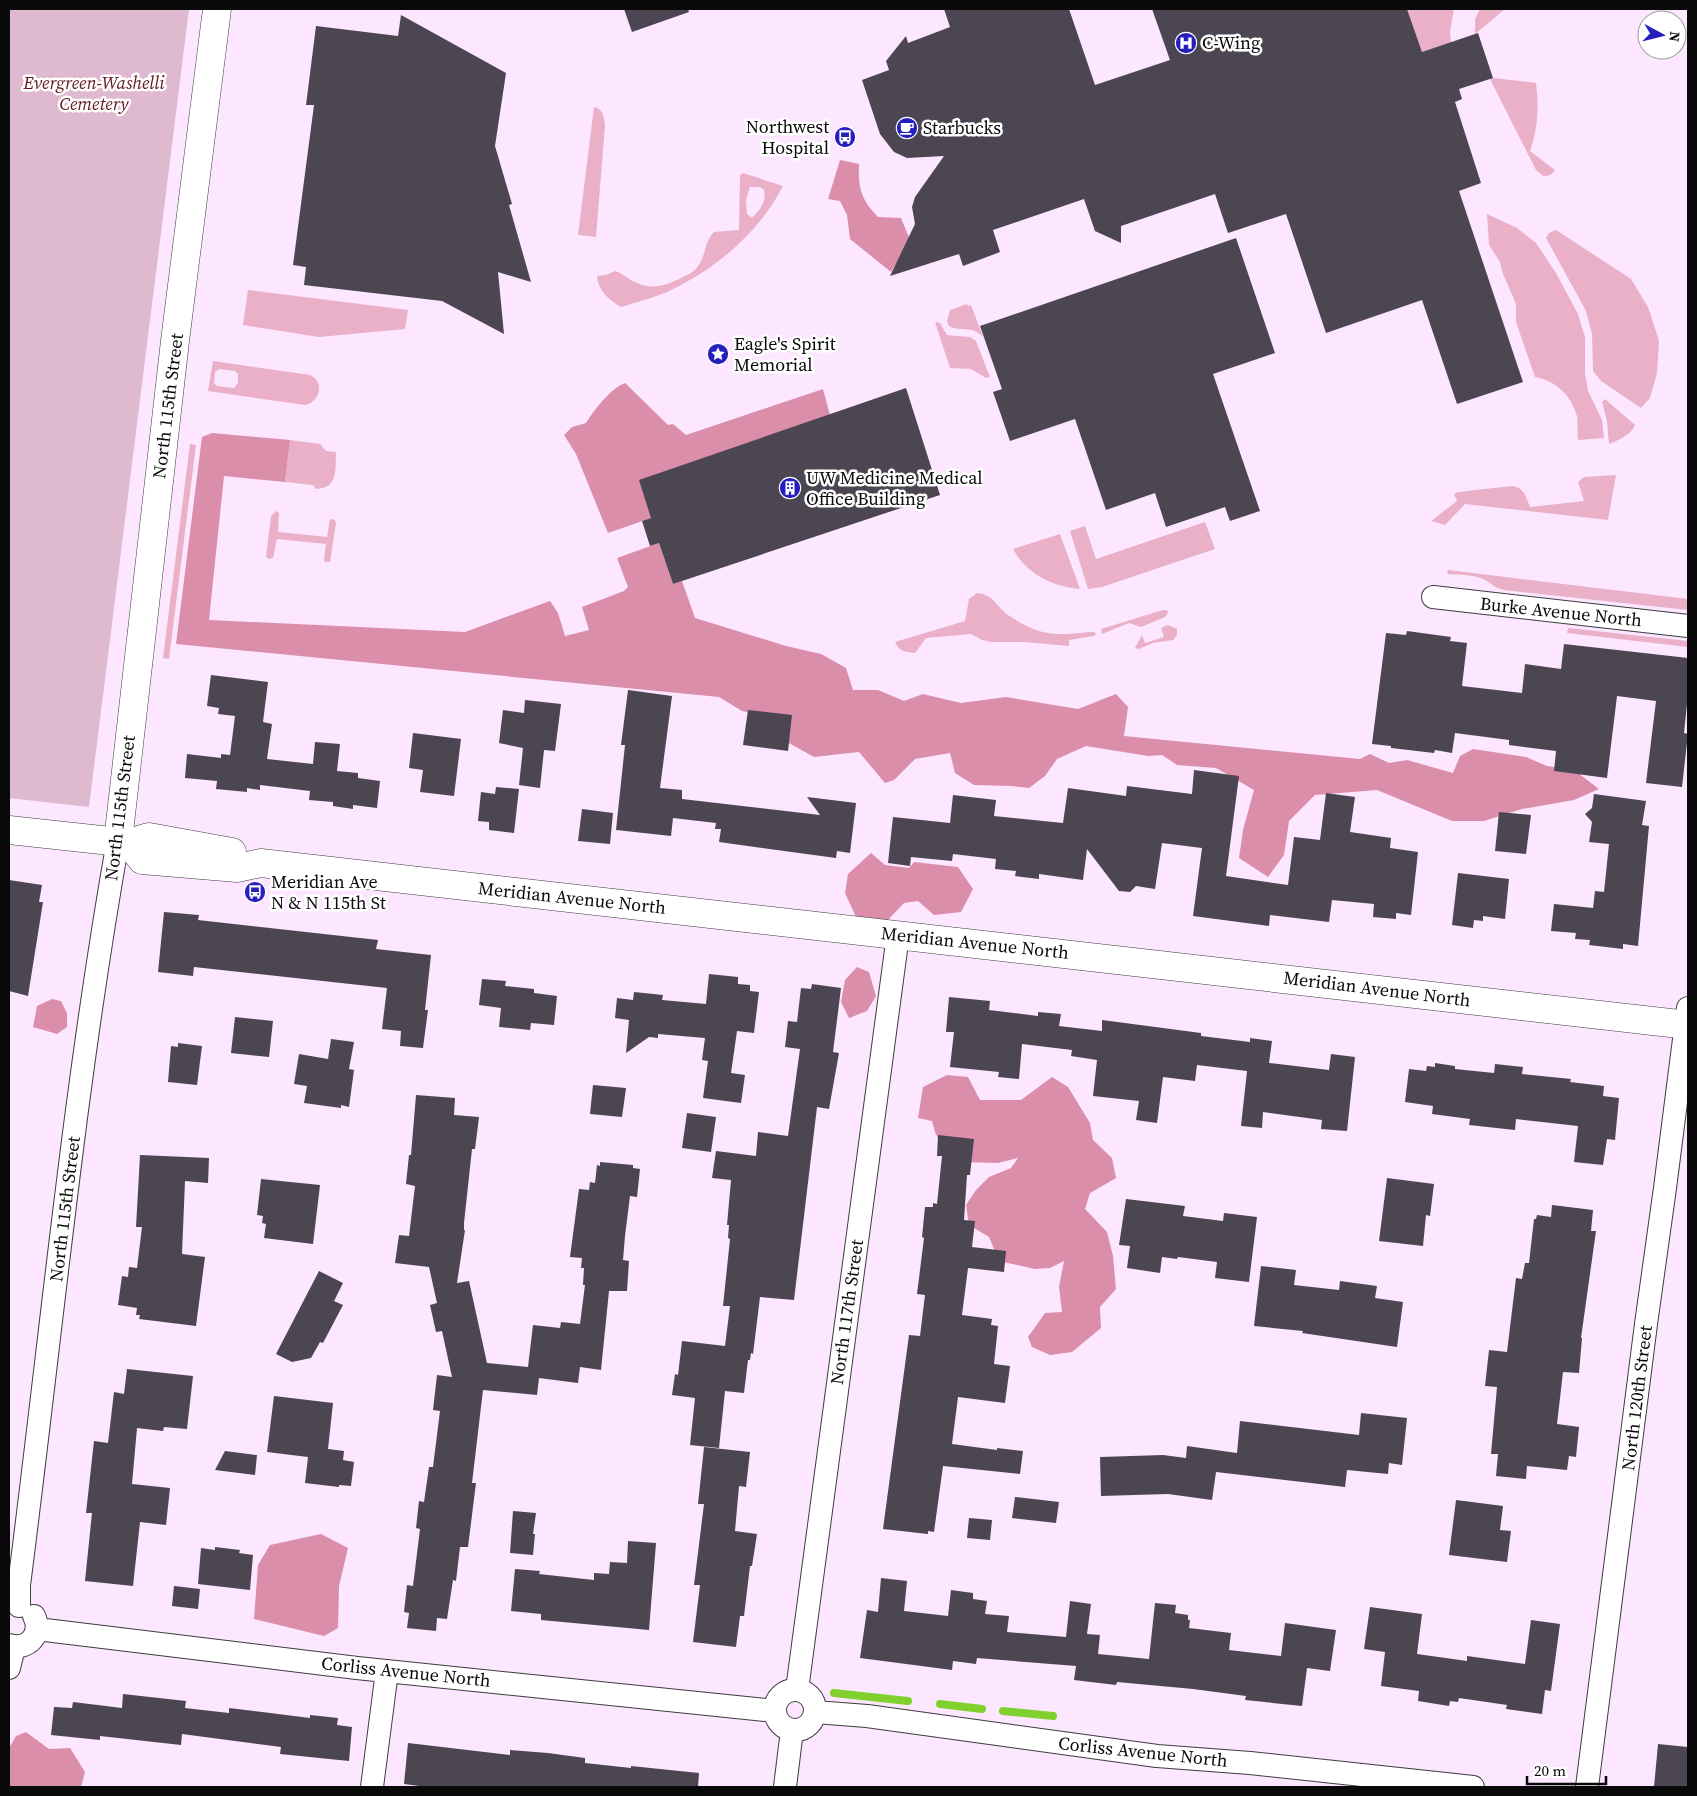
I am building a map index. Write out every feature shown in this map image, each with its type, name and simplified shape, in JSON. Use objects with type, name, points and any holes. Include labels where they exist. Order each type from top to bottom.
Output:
[{"type":"street","name":"North 115th Street","points":[[14,1607],[19,1585],[86,1043],[106,911],[124,842],[175,341],[217,9]]},
{"type":"street","name":"Burke Avenue North","points":[[1433,597],[1688,626]]},
{"type":"street","points":[[9,830],[124,842]]},
{"type":"street","name":"Meridian Avenue North","points":[[124,842],[142,860],[237,868],[261,863],[898,935],[1687,1019]]},
{"type":"street","name":"North 117th Street","points":[[797,1690],[898,935]]},
{"type":"street","name":"North 120th Street","points":[[1588,1787],[1646,1324],[1687,1019]]},
{"type":"street","points":[[9,1668],[12,1646],[29,1643],[36,1634],[37,1629],[33,1614],[24,1608],[14,1607]]},
{"type":"street","name":"Corliss Avenue North","points":[[37,1629],[387,1671],[775,1711]]},
{"type":"street","points":[[372,1787],[387,1671]]},
{"type":"street","points":[[797,1690],[810,1696],[815,1712],[808,1725],[792,1730],[780,1724],[775,1711],[776,1704],[784,1693],[797,1690]]},
{"type":"street","name":"Corliss Avenue North","points":[[815,1712],[867,1716],[1157,1756],[1250,1763],[1473,1787]]},
{"type":"street","points":[[785,1787],[792,1730]]},
{"type":"shaded area","points":[[1407,9],[1454,9],[1450,32],[1451,43],[1422,52]]},
{"type":"shaded area","points":[[1480,9],[1505,9],[1475,34],[1475,19]]},
{"type":"shaded area","points":[[1490,79],[1536,83],[1537,117],[1530,151],[1555,170],[1551,174],[1543,176],[1536,170]]},
{"type":"shaded area","points":[[594,107],[601,111],[605,125],[596,237],[578,235]]},
{"type":"shaded area","points":[[840,160],[859,164],[860,187],[864,199],[878,217],[901,218],[910,240],[891,272],[850,239],[847,215],[840,201],[828,199]]},
{"type":"shaded area","points":[[743,173],[783,186],[764,217],[725,256],[672,290],[621,307],[602,291],[597,276],[615,271],[632,281],[647,286],[657,286],[668,284],[694,271],[700,263],[709,239],[714,232],[739,230],[740,175]],"holes":[[[750,187],[760,187],[764,190],[764,202],[752,218],[747,214],[746,200]]]},
{"type":"shaded area","points":[[1487,214],[1517,228],[1536,243],[1556,273],[1578,314],[1585,337],[1585,373],[1588,391],[1602,420],[1604,438],[1578,440],[1577,416],[1567,395],[1550,382],[1535,377],[1516,322],[1516,304],[1500,262],[1489,245]]},
{"type":"shaded area","points":[[1556,230],[1631,279],[1648,307],[1659,341],[1657,373],[1650,398],[1641,408],[1601,381],[1593,371],[1592,334],[1586,311],[1546,238],[1549,233]]},
{"type":"shaded area","points":[[248,290],[408,310],[405,329],[319,337],[243,325]]},
{"type":"shaded area","points":[[967,304],[968,306],[971,305],[983,337],[974,331],[949,326],[947,321],[950,310]]},
{"type":"shaded area","points":[[935,322],[940,323],[947,335],[970,337],[976,341],[990,377],[986,378],[971,369],[950,368]]},
{"type":"shaded area","points":[[213,361],[310,375],[318,382],[319,387],[319,392],[314,400],[305,405],[208,391]],"holes":[[[219,369],[235,371],[238,374],[238,383],[234,388],[217,386],[214,383],[215,372]]]},
{"type":"shaded area","points":[[625,383],[668,425],[673,424],[686,435],[823,389],[830,415],[651,518],[608,533],[576,454],[564,435],[572,427],[586,423],[609,394]]},
{"type":"shaded area","points":[[1605,399],[1635,425],[1628,434],[1609,444],[1607,421],[1602,402]]},
{"type":"shaded area","points":[[212,433],[290,440],[285,482],[224,476],[209,620],[465,632],[550,601],[558,613],[565,636],[589,630],[582,607],[624,591],[628,587],[617,558],[659,543],[673,584],[682,581],[695,618],[786,646],[821,654],[846,668],[853,690],[878,690],[904,701],[923,694],[961,703],[1006,697],[1078,709],[1116,694],[1128,707],[1124,736],[1360,759],[1370,754],[1389,763],[1407,760],[1453,773],[1460,756],[1473,749],[1526,757],[1547,766],[1574,770],[1599,789],[1574,800],[1522,809],[1484,821],[1452,821],[1377,790],[1315,795],[1289,821],[1284,855],[1268,877],[1239,858],[1243,830],[1254,790],[1216,768],[1177,765],[1162,755],[1148,756],[1086,746],[1057,759],[1045,776],[1029,788],[974,785],[955,773],[950,753],[915,759],[894,780],[885,783],[859,752],[814,757],[780,738],[772,717],[742,711],[719,697],[176,644],[202,437]]},
{"type":"shaded area","points":[[290,440],[320,444],[326,451],[336,452],[334,476],[329,485],[316,489],[313,485],[285,482]]},
{"type":"shaded area","points":[[190,444],[196,445],[169,659],[163,658]]},
{"type":"shaded area","points":[[1616,475],[1608,520],[1465,504],[1445,525],[1431,521],[1457,501],[1454,494],[1458,492],[1512,486],[1522,491],[1530,507],[1584,501],[1578,482],[1584,477]]},
{"type":"shaded area","points":[[276,511],[279,513],[278,532],[327,537],[330,519],[335,520],[330,562],[325,562],[324,560],[326,544],[277,539],[273,558],[269,559],[266,557],[271,516]]},
{"type":"shaded area","points":[[1205,522],[1215,549],[1102,587],[1088,589],[1070,531],[1085,526],[1096,559]]},
{"type":"shaded area","points":[[1060,534],[1080,589],[1059,585],[1041,577],[1025,565],[1013,549]]},
{"type":"shaded area","points":[[1448,570],[1688,599],[1688,610],[1504,590],[1479,577],[1447,574]]},
{"type":"shaded area","points":[[977,593],[987,596],[1008,615],[1038,631],[1057,634],[1094,632],[1096,634],[1094,636],[1069,640],[1069,646],[1025,642],[992,642],[982,640],[971,634],[926,638],[915,653],[903,651],[895,642],[965,621],[969,599]]},
{"type":"shaded area","points":[[1163,610],[1169,611],[1165,617],[1141,627],[1129,623],[1102,634],[1101,629]]},
{"type":"shaded area","points":[[1168,625],[1177,629],[1177,635],[1173,640],[1153,643],[1139,649],[1135,648],[1142,635],[1145,643],[1164,637],[1161,628]]},
{"type":"shaded area","points":[[1568,628],[1688,641],[1688,647],[1567,633]]},
{"type":"shaded area","points":[[871,853],[885,865],[909,868],[914,862],[958,867],[973,889],[961,912],[934,915],[918,901],[904,903],[885,923],[856,917],[845,893],[848,874]]},
{"type":"shaded area","points":[[857,967],[869,972],[876,996],[867,1011],[849,1018],[841,1002],[845,980]]},
{"type":"shaded area","points":[[52,999],[61,1001],[67,1013],[67,1027],[57,1034],[33,1027],[37,1006]]},
{"type":"shaded area","points":[[947,1075],[968,1077],[980,1100],[1021,1100],[1052,1077],[1068,1087],[1090,1123],[1093,1140],[1112,1158],[1116,1178],[1090,1193],[1085,1209],[1107,1232],[1113,1256],[1116,1289],[1100,1307],[1101,1328],[1072,1352],[1050,1355],[1032,1347],[1028,1337],[1045,1313],[1062,1312],[1059,1287],[1064,1261],[1050,1268],[1035,1269],[999,1261],[989,1237],[969,1225],[966,1205],[976,1190],[989,1177],[1011,1168],[1018,1158],[998,1163],[958,1162],[945,1152],[932,1121],[918,1118],[923,1087]]},
{"type":"shaded area","points":[[321,1534],[348,1548],[339,1586],[338,1628],[324,1636],[254,1619],[258,1565],[270,1545]]},
{"type":"shaded area","points":[[26,1732],[49,1749],[70,1748],[85,1772],[81,1787],[9,1787],[9,1748],[16,1736]]},
{"type":"green space","name":"Evergreen-Washelli Cemetery","points":[[9,9],[189,9],[89,807],[9,798]]},
{"type":"building","points":[[624,9],[688,9],[689,12],[632,32]]},
{"type":"building","points":[[944,9],[1069,9],[1095,85],[1170,60],[1152,9],[1407,9],[1422,52],[1478,33],[1493,78],[1459,89],[1462,99],[1455,102],[1481,183],[1459,191],[1523,382],[1457,404],[1422,300],[1326,333],[1286,214],[1228,233],[1215,194],[1121,226],[1121,243],[1095,231],[1084,199],[993,230],[1000,252],[963,266],[959,254],[890,276],[915,224],[912,207],[915,197],[944,156],[907,158],[894,152],[880,134],[862,80],[889,70],[886,61],[906,36],[908,43],[950,27]]},
{"type":"building","points":[[401,15],[506,73],[495,146],[512,204],[509,205],[531,282],[498,272],[504,334],[442,301],[304,285],[306,267],[293,265],[314,105],[306,105],[316,26],[398,36]]},
{"type":"building","points":[[1236,238],[1275,353],[1213,374],[1260,511],[1230,521],[1225,507],[1166,527],[1155,493],[1106,510],[1075,419],[1010,441],[993,392],[1002,389],[980,326]]},
{"type":"building","name":"UW Medicine Medical Office Building","points":[[906,388],[940,495],[673,584],[659,543],[650,546],[642,521],[651,518],[639,480]]},
{"type":"building","points":[[1407,631],[1451,637],[1450,641],[1467,643],[1462,686],[1522,693],[1525,664],[1561,669],[1564,644],[1688,658],[1688,695],[1684,733],[1688,734],[1682,787],[1646,783],[1656,701],[1617,696],[1607,778],[1554,771],[1556,751],[1509,745],[1509,740],[1455,733],[1452,753],[1435,750],[1434,753],[1372,744],[1386,633],[1406,635]]},
{"type":"building","points":[[211,675],[268,682],[263,722],[272,724],[267,759],[313,764],[315,742],[340,744],[337,771],[358,773],[358,778],[380,781],[377,808],[353,805],[353,809],[333,806],[333,802],[309,800],[310,791],[260,785],[260,790],[247,788],[247,792],[216,789],[217,781],[185,778],[187,754],[221,758],[221,754],[230,755],[235,716],[218,714],[219,708],[207,706]]},
{"type":"building","points":[[628,690],[672,696],[660,788],[682,790],[682,799],[820,815],[807,797],[856,803],[850,853],[837,851],[836,858],[719,842],[721,829],[715,829],[716,823],[673,818],[671,836],[616,830],[625,745],[621,745]]},
{"type":"building","points":[[525,700],[561,704],[555,751],[544,750],[540,788],[519,785],[523,748],[499,743],[503,710],[524,713]]},
{"type":"building","points":[[748,710],[792,715],[788,751],[743,745]]},
{"type":"building","points":[[413,733],[461,739],[454,796],[420,792],[423,770],[409,768]]},
{"type":"building","points":[[1194,770],[1239,776],[1226,876],[1288,885],[1294,837],[1320,840],[1326,793],[1355,797],[1350,832],[1391,838],[1390,848],[1418,852],[1411,915],[1396,913],[1396,919],[1373,917],[1374,904],[1332,900],[1329,922],[1270,915],[1269,926],[1193,916],[1202,848],[1162,843],[1155,889],[1136,886],[1130,892],[1119,891],[1087,849],[1083,880],[1039,874],[1039,879],[1015,876],[1016,871],[995,869],[996,859],[953,854],[952,861],[911,857],[910,866],[888,863],[893,817],[950,823],[953,795],[996,800],[994,816],[1063,823],[1068,788],[1126,796],[1127,786],[1192,794]]},
{"type":"building","points":[[496,787],[519,789],[514,833],[489,830],[489,822],[478,821],[481,792],[495,794]]},
{"type":"building","points":[[1594,794],[1646,801],[1642,825],[1649,826],[1638,946],[1623,944],[1623,949],[1589,945],[1590,940],[1575,939],[1576,933],[1551,931],[1554,904],[1593,908],[1595,891],[1604,892],[1609,844],[1589,842],[1592,822],[1585,814],[1592,808]]},
{"type":"building","points":[[582,809],[613,813],[610,844],[578,841]]},
{"type":"building","points":[[1499,812],[1531,815],[1526,854],[1495,851]]},
{"type":"building","points":[[1458,873],[1509,879],[1505,919],[1483,916],[1483,921],[1474,920],[1473,928],[1452,925]]},
{"type":"building","points":[[9,880],[42,885],[39,902],[43,902],[28,996],[9,991]]},
{"type":"building","points":[[164,912],[199,915],[198,920],[378,940],[376,949],[431,955],[425,1010],[428,1010],[423,1048],[400,1046],[401,1031],[382,1029],[387,988],[194,967],[193,976],[158,972]]},
{"type":"building","points":[[709,974],[738,977],[738,984],[750,985],[750,991],[759,992],[754,1033],[737,1031],[731,1073],[745,1075],[741,1103],[703,1098],[708,1061],[702,1060],[705,1038],[658,1034],[658,1038],[649,1037],[626,1053],[629,1020],[615,1018],[617,998],[633,1000],[634,992],[663,995],[662,1000],[706,1004]]},
{"type":"building","points":[[482,979],[506,981],[505,986],[534,989],[534,993],[557,996],[554,1025],[531,1023],[530,1030],[499,1027],[501,1008],[479,1005]]},
{"type":"building","points":[[812,984],[841,988],[833,1052],[839,1053],[829,1109],[817,1107],[794,1300],[760,1297],[753,1354],[751,1353],[750,1360],[748,1360],[744,1393],[725,1391],[719,1448],[690,1445],[695,1398],[672,1395],[675,1374],[678,1375],[682,1341],[725,1346],[730,1306],[723,1306],[730,1239],[728,1238],[729,1225],[727,1225],[731,1180],[712,1178],[716,1151],[756,1156],[758,1132],[788,1136],[800,1049],[785,1047],[788,1021],[797,1022],[801,988],[811,989]]},
{"type":"building","points":[[949,997],[990,1001],[989,1010],[1038,1016],[1038,1012],[1061,1014],[1059,1026],[1102,1031],[1102,1020],[1201,1033],[1201,1036],[1250,1042],[1250,1038],[1272,1041],[1269,1063],[1329,1070],[1331,1054],[1355,1057],[1347,1131],[1321,1129],[1322,1120],[1263,1112],[1262,1128],[1241,1126],[1247,1071],[1197,1065],[1195,1081],[1163,1077],[1157,1123],[1136,1120],[1139,1101],[1093,1096],[1097,1060],[1071,1056],[1072,1050],[1022,1044],[1019,1079],[998,1077],[999,1072],[950,1067],[954,1032],[946,1032]]},
{"type":"building","points":[[235,1017],[273,1021],[269,1057],[231,1053]]},
{"type":"building","points":[[331,1039],[354,1042],[349,1069],[354,1070],[349,1107],[341,1105],[341,1108],[304,1103],[307,1086],[294,1084],[299,1054],[328,1059]]},
{"type":"building","points":[[178,1043],[202,1046],[197,1085],[168,1082],[171,1046],[178,1047]]},
{"type":"building","points":[[1435,1063],[1455,1066],[1455,1069],[1494,1073],[1495,1064],[1523,1067],[1522,1074],[1571,1079],[1570,1082],[1604,1086],[1603,1096],[1619,1098],[1615,1140],[1607,1139],[1603,1165],[1574,1162],[1578,1126],[1516,1119],[1515,1130],[1469,1125],[1470,1119],[1432,1114],[1433,1106],[1405,1102],[1409,1069],[1426,1071],[1427,1066],[1435,1067]]},
{"type":"building","points":[[593,1085],[626,1088],[622,1117],[590,1114]]},
{"type":"building","points":[[416,1095],[455,1098],[454,1115],[479,1117],[475,1149],[472,1149],[464,1223],[465,1230],[457,1283],[469,1281],[487,1363],[528,1367],[533,1325],[560,1328],[561,1322],[580,1324],[585,1285],[583,1285],[584,1268],[581,1268],[582,1258],[570,1257],[579,1189],[589,1190],[590,1182],[595,1183],[597,1165],[600,1166],[600,1162],[633,1165],[633,1168],[640,1169],[637,1197],[630,1196],[625,1236],[623,1260],[629,1261],[627,1291],[609,1291],[601,1370],[580,1367],[578,1383],[539,1378],[537,1395],[483,1390],[472,1483],[476,1483],[468,1547],[460,1547],[456,1581],[453,1580],[447,1619],[437,1618],[436,1631],[407,1628],[409,1613],[404,1612],[407,1585],[413,1586],[420,1529],[416,1528],[419,1501],[424,1502],[429,1467],[433,1467],[440,1411],[433,1410],[437,1375],[452,1377],[442,1331],[436,1332],[430,1305],[437,1303],[429,1267],[395,1263],[399,1235],[409,1236],[415,1186],[406,1184],[409,1155],[411,1155]]},
{"type":"building","points":[[687,1113],[716,1117],[711,1152],[682,1148]]},
{"type":"building","points":[[938,1135],[974,1139],[970,1175],[967,1175],[964,1220],[975,1221],[972,1247],[1006,1251],[1004,1272],[968,1268],[962,1315],[992,1319],[991,1325],[998,1326],[994,1364],[1010,1366],[1005,1403],[958,1397],[952,1444],[997,1450],[997,1448],[1023,1451],[1020,1474],[943,1466],[934,1532],[928,1531],[928,1534],[883,1529],[909,1335],[920,1336],[925,1295],[917,1294],[924,1238],[922,1237],[925,1207],[933,1207],[933,1203],[937,1204],[942,1156],[937,1156]]},
{"type":"building","points":[[140,1155],[209,1158],[208,1183],[185,1181],[182,1254],[205,1257],[196,1326],[139,1319],[140,1315],[136,1315],[137,1308],[118,1305],[122,1276],[128,1277],[129,1267],[137,1268],[142,1227],[136,1227]]},
{"type":"building","points":[[1387,1178],[1434,1184],[1430,1216],[1426,1215],[1423,1246],[1379,1241]]},
{"type":"building","points":[[261,1179],[320,1185],[313,1244],[264,1238],[266,1224],[262,1223],[263,1216],[257,1215]]},
{"type":"building","points":[[1126,1199],[1185,1206],[1183,1216],[1223,1221],[1224,1213],[1257,1217],[1249,1282],[1215,1278],[1217,1262],[1178,1257],[1177,1259],[1162,1257],[1160,1273],[1127,1268],[1130,1246],[1119,1245]]},
{"type":"building","points":[[1552,1205],[1593,1210],[1591,1231],[1596,1231],[1581,1338],[1579,1373],[1563,1372],[1557,1424],[1579,1427],[1576,1457],[1569,1456],[1567,1470],[1527,1466],[1526,1479],[1496,1476],[1498,1454],[1491,1454],[1497,1387],[1485,1386],[1489,1350],[1507,1352],[1516,1278],[1522,1279],[1525,1263],[1529,1263],[1534,1219],[1536,1219],[1537,1215],[1551,1217]]},
{"type":"building","points":[[1261,1266],[1296,1270],[1294,1285],[1339,1290],[1340,1281],[1377,1286],[1375,1298],[1403,1302],[1397,1347],[1302,1333],[1303,1331],[1254,1326]]},
{"type":"building","points":[[319,1271],[343,1283],[334,1301],[343,1305],[323,1343],[320,1342],[311,1358],[292,1362],[276,1354]]},
{"type":"building","points":[[127,1369],[193,1376],[187,1429],[164,1427],[163,1431],[137,1428],[132,1484],[170,1488],[166,1525],[140,1522],[133,1586],[85,1581],[92,1513],[86,1513],[94,1441],[108,1443],[114,1392],[124,1394]]},
{"type":"building","points":[[274,1396],[333,1403],[328,1449],[344,1451],[343,1460],[354,1462],[351,1486],[339,1485],[339,1487],[305,1483],[308,1457],[267,1452]]},
{"type":"building","points":[[1361,1413],[1407,1418],[1402,1465],[1389,1463],[1388,1474],[1347,1470],[1345,1487],[1216,1472],[1212,1500],[1168,1494],[1101,1496],[1100,1457],[1163,1455],[1186,1458],[1187,1446],[1237,1453],[1240,1421],[1359,1435]]},
{"type":"building","points":[[704,1447],[750,1452],[746,1487],[739,1486],[735,1531],[757,1534],[752,1566],[750,1566],[744,1616],[740,1616],[736,1647],[693,1642],[700,1585],[694,1585],[704,1504],[698,1504]]},
{"type":"building","points":[[225,1451],[257,1455],[255,1475],[215,1470]]},
{"type":"building","points":[[1015,1497],[1059,1502],[1056,1523],[1012,1518]]},
{"type":"building","points":[[1456,1500],[1503,1506],[1500,1530],[1511,1531],[1507,1562],[1449,1555]]},
{"type":"building","points":[[513,1511],[536,1513],[533,1555],[510,1553]]},
{"type":"building","points":[[969,1518],[992,1520],[990,1540],[967,1538]]},
{"type":"building","points":[[628,1541],[656,1543],[649,1630],[541,1620],[541,1614],[511,1611],[515,1569],[540,1571],[539,1574],[594,1580],[594,1573],[609,1574],[610,1562],[627,1563]]},
{"type":"building","points":[[215,1547],[240,1550],[239,1553],[253,1555],[250,1590],[198,1584],[201,1548],[215,1550]]},
{"type":"building","points":[[881,1578],[907,1581],[904,1611],[948,1616],[951,1590],[973,1593],[973,1599],[987,1601],[985,1614],[1009,1616],[1007,1632],[1066,1637],[1070,1601],[1091,1604],[1087,1634],[1100,1635],[1098,1654],[1149,1659],[1155,1603],[1176,1605],[1175,1613],[1188,1615],[1188,1620],[1190,1620],[1189,1628],[1231,1633],[1229,1650],[1281,1656],[1285,1623],[1336,1630],[1330,1671],[1307,1668],[1302,1706],[1245,1700],[1246,1696],[1193,1689],[1117,1682],[1116,1685],[1074,1680],[1076,1666],[977,1658],[976,1664],[953,1661],[952,1670],[860,1658],[867,1610],[878,1612]]},
{"type":"building","points":[[174,1586],[200,1589],[198,1609],[172,1606]]},
{"type":"building","points":[[1370,1607],[1422,1614],[1417,1654],[1467,1661],[1467,1656],[1525,1664],[1531,1620],[1560,1624],[1551,1691],[1545,1690],[1542,1714],[1506,1709],[1507,1705],[1459,1698],[1458,1702],[1450,1701],[1449,1706],[1418,1701],[1419,1691],[1381,1686],[1385,1652],[1364,1649]]},
{"type":"building","points":[[123,1694],[186,1701],[185,1708],[229,1713],[229,1708],[310,1718],[310,1715],[338,1718],[337,1725],[352,1727],[349,1761],[280,1754],[281,1747],[182,1734],[181,1745],[100,1736],[100,1740],[51,1735],[54,1707],[72,1708],[73,1702],[122,1708]]},
{"type":"building","points":[[408,1743],[510,1755],[510,1750],[548,1753],[585,1758],[585,1763],[699,1773],[698,1787],[419,1787],[404,1784]]},
{"type":"building","points":[[1658,1744],[1688,1747],[1688,1787],[1654,1787]]},
{"type":"waterway","points":[[834,1693],[908,1701]]},
{"type":"waterway","points":[[940,1704],[982,1709]]},
{"type":"waterway","points":[[1003,1711],[1053,1716]]},
{"type":"place","name":"C-Wing","points":[[1186,43]]},
{"type":"place","name":"Starbucks","points":[[907,128]]},
{"type":"place","name":"Northwest Hospital","points":[[845,137]]},
{"type":"place","name":"Eagle's Spirit Memorial","points":[[718,354]]},
{"type":"place","name":"UW Medicine Medical Office Building","points":[[790,488]]},
{"type":"place","name":"Meridian Ave N & N 115th St","points":[[255,892]]}]
